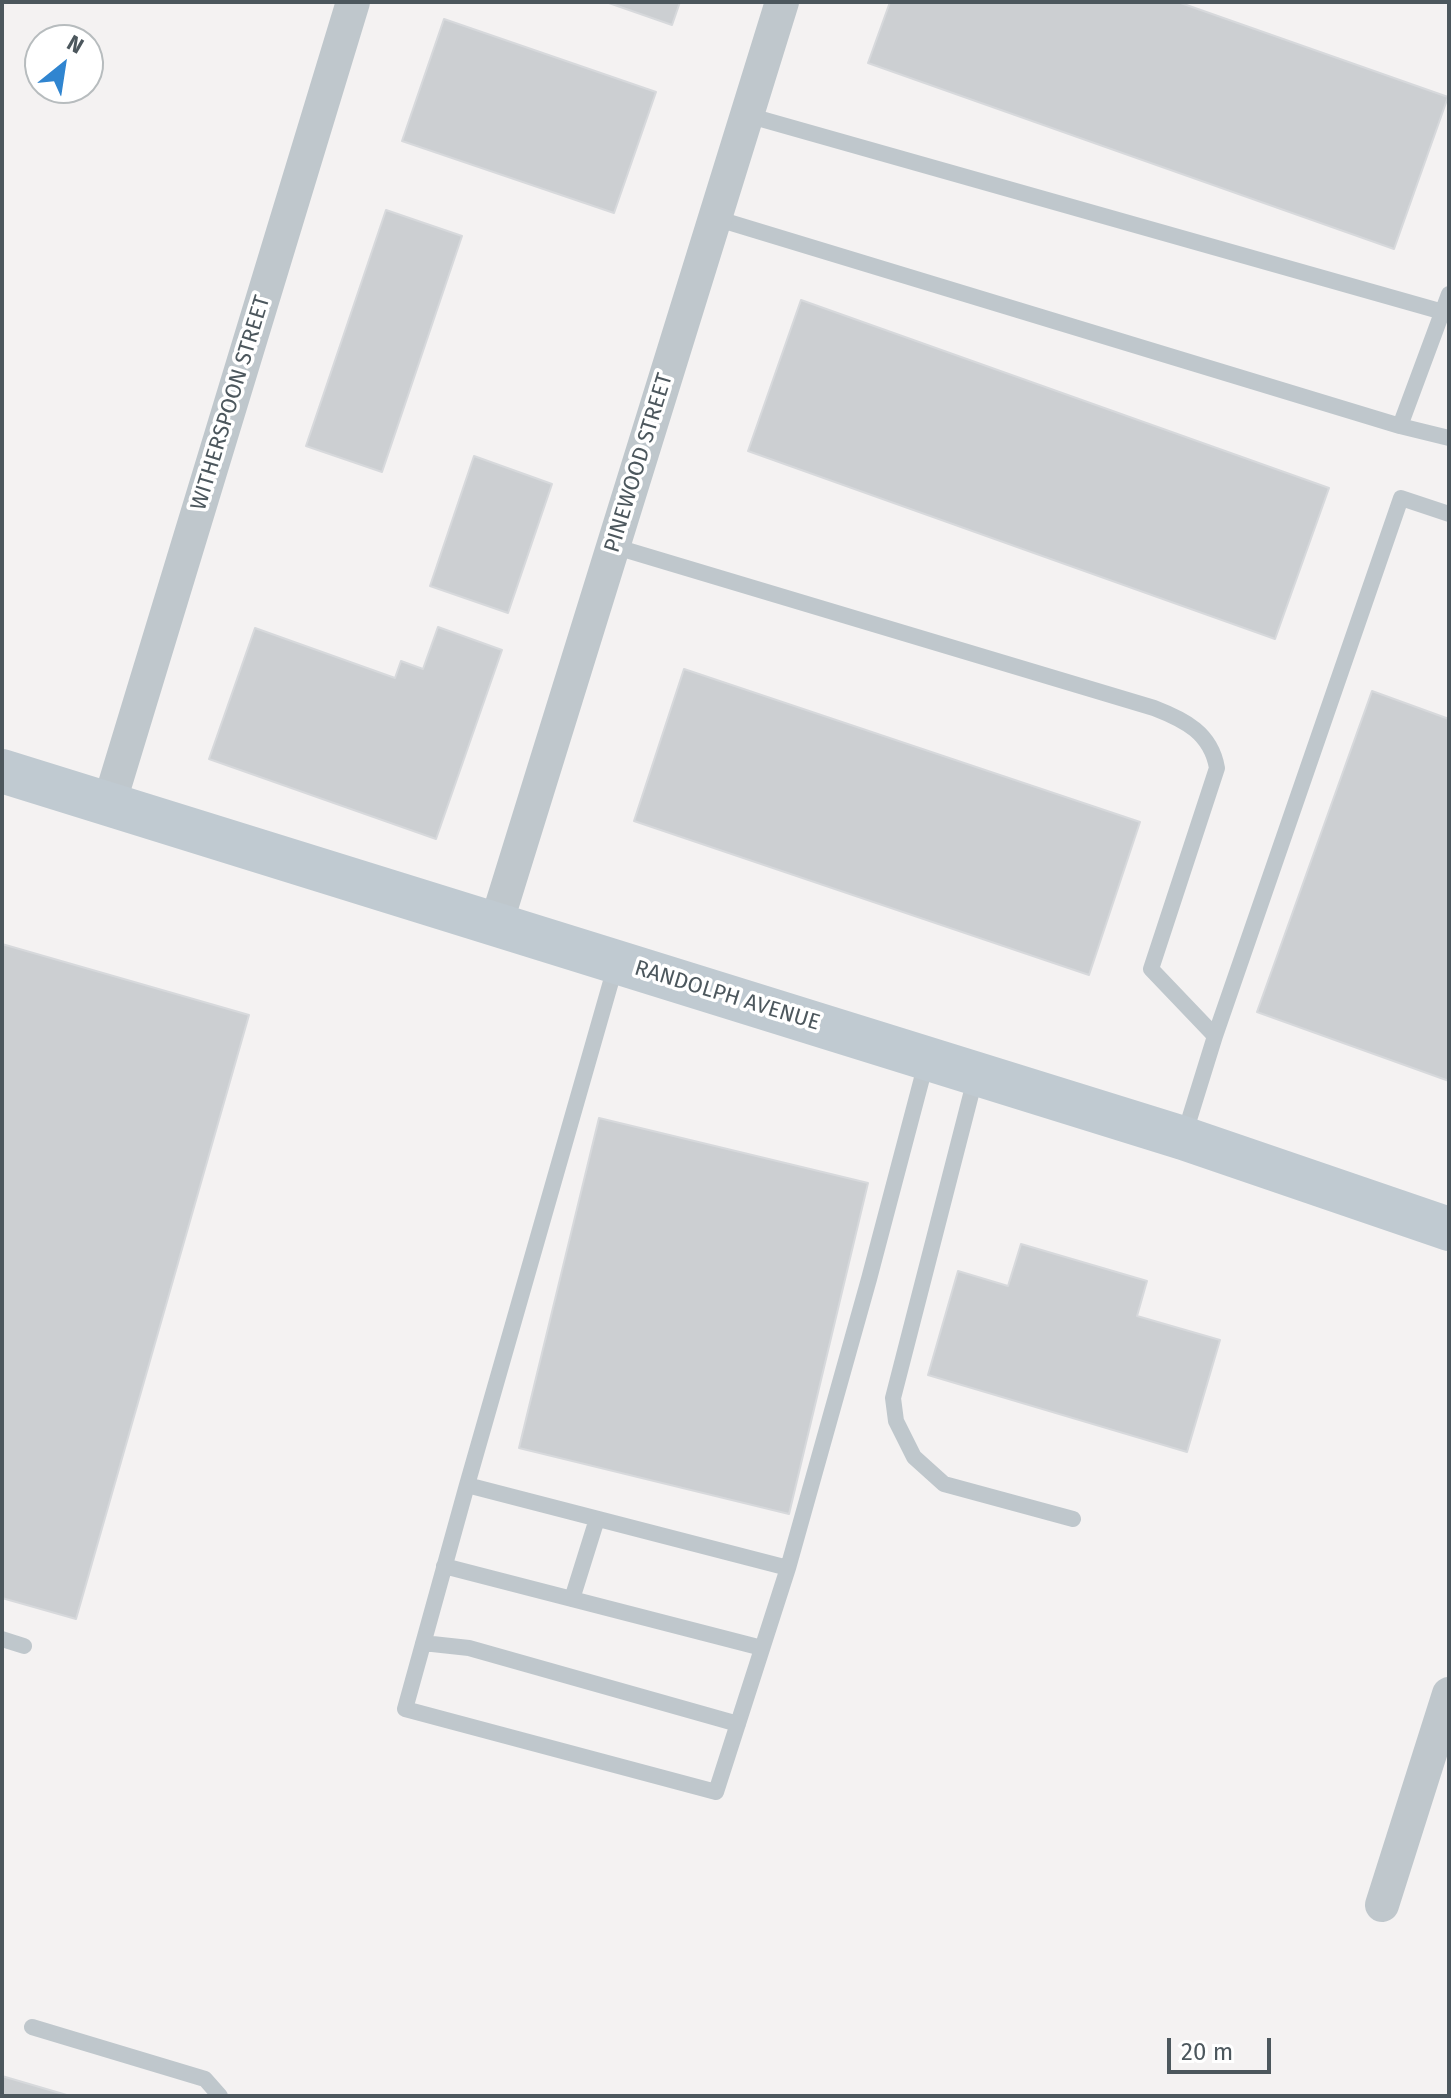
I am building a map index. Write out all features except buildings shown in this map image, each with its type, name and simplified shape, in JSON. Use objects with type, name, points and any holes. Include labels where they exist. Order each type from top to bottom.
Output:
[{"type":"main road","name":"RANDOLPH AVENUE","points":[[2,771],[1183,1138],[1449,1229]]},
{"type":"street","name":"WITHERSPOON STREET","points":[[109,804],[353,2]]},
{"type":"street","name":"PINEWOOD STREET","points":[[496,924],[782,2]]},
{"type":"street","points":[[1382,1905],[1449,1694]]},
{"type":"lane","points":[[747,115],[1443,312]]},
{"type":"lane","points":[[715,218],[1400,426],[1449,438]]},
{"type":"lane","points":[[1400,426],[1449,294]]},
{"type":"lane","points":[[1183,1138],[1215,1036],[1401,498],[1449,514]]},
{"type":"lane","points":[[613,546],[1154,708],[1194,728],[1214,750],[1217,768],[1151,969],[1215,1036]]},
{"type":"lane","points":[[617,962],[405,1709],[716,1792],[788,1568],[927,1058]]},
{"type":"lane","points":[[976,1073],[893,1398],[896,1421],[914,1457],[944,1484],[1073,1519]]},
{"type":"lane","points":[[467,1485],[788,1568]]},
{"type":"lane","points":[[572,1599],[597,1519]]},
{"type":"lane","points":[[444,1566],[762,1648]]},
{"type":"lane","points":[[2,1639],[24,1646]]},
{"type":"lane","points":[[423,1643],[469,1648],[738,1724]]},
{"type":"lane","points":[[32,2027],[205,2079],[220,2096]]}]
